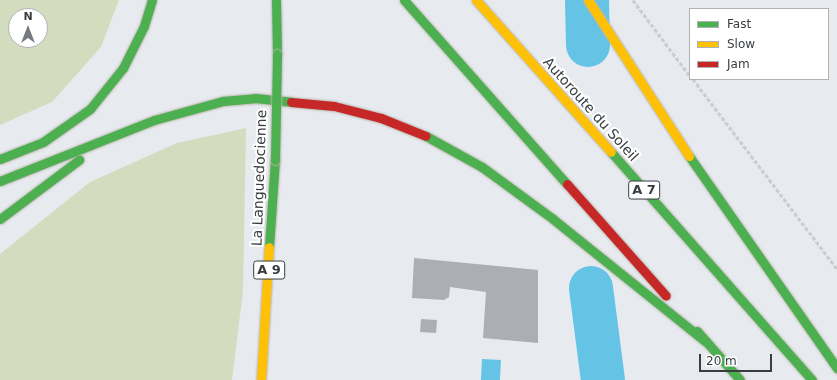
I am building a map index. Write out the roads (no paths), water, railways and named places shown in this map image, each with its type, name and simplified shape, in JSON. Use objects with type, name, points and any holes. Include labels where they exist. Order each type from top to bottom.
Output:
[{"type":"highway","points":[[0,159],[43,142],[90,108],[123,68],[144,26],[152,0]]},
{"type":"highway","name":"La Languedocienne","points":[[261,380],[275,160],[277,54],[276,0]]},
{"type":"highway","points":[[404,0],[740,380]]},
{"type":"highway","name":"Autoroute du Soleil","points":[[476,0],[812,380]]},
{"type":"highway","points":[[588,0],[614,43],[837,368]]},
{"type":"highway","points":[[0,181],[190,108],[255,98],[308,102],[381,118],[425,135],[482,168],[553,219],[706,342]]},
{"type":"highway","points":[[0,219],[109,139]]},
{"type":"water","points":[[482,359],[501,360],[500,380],[481,380]]},
{"type":"waterway","points":[[587,0],[588,45]]},
{"type":"waterway","points":[[591,288],[603,380]]}]
